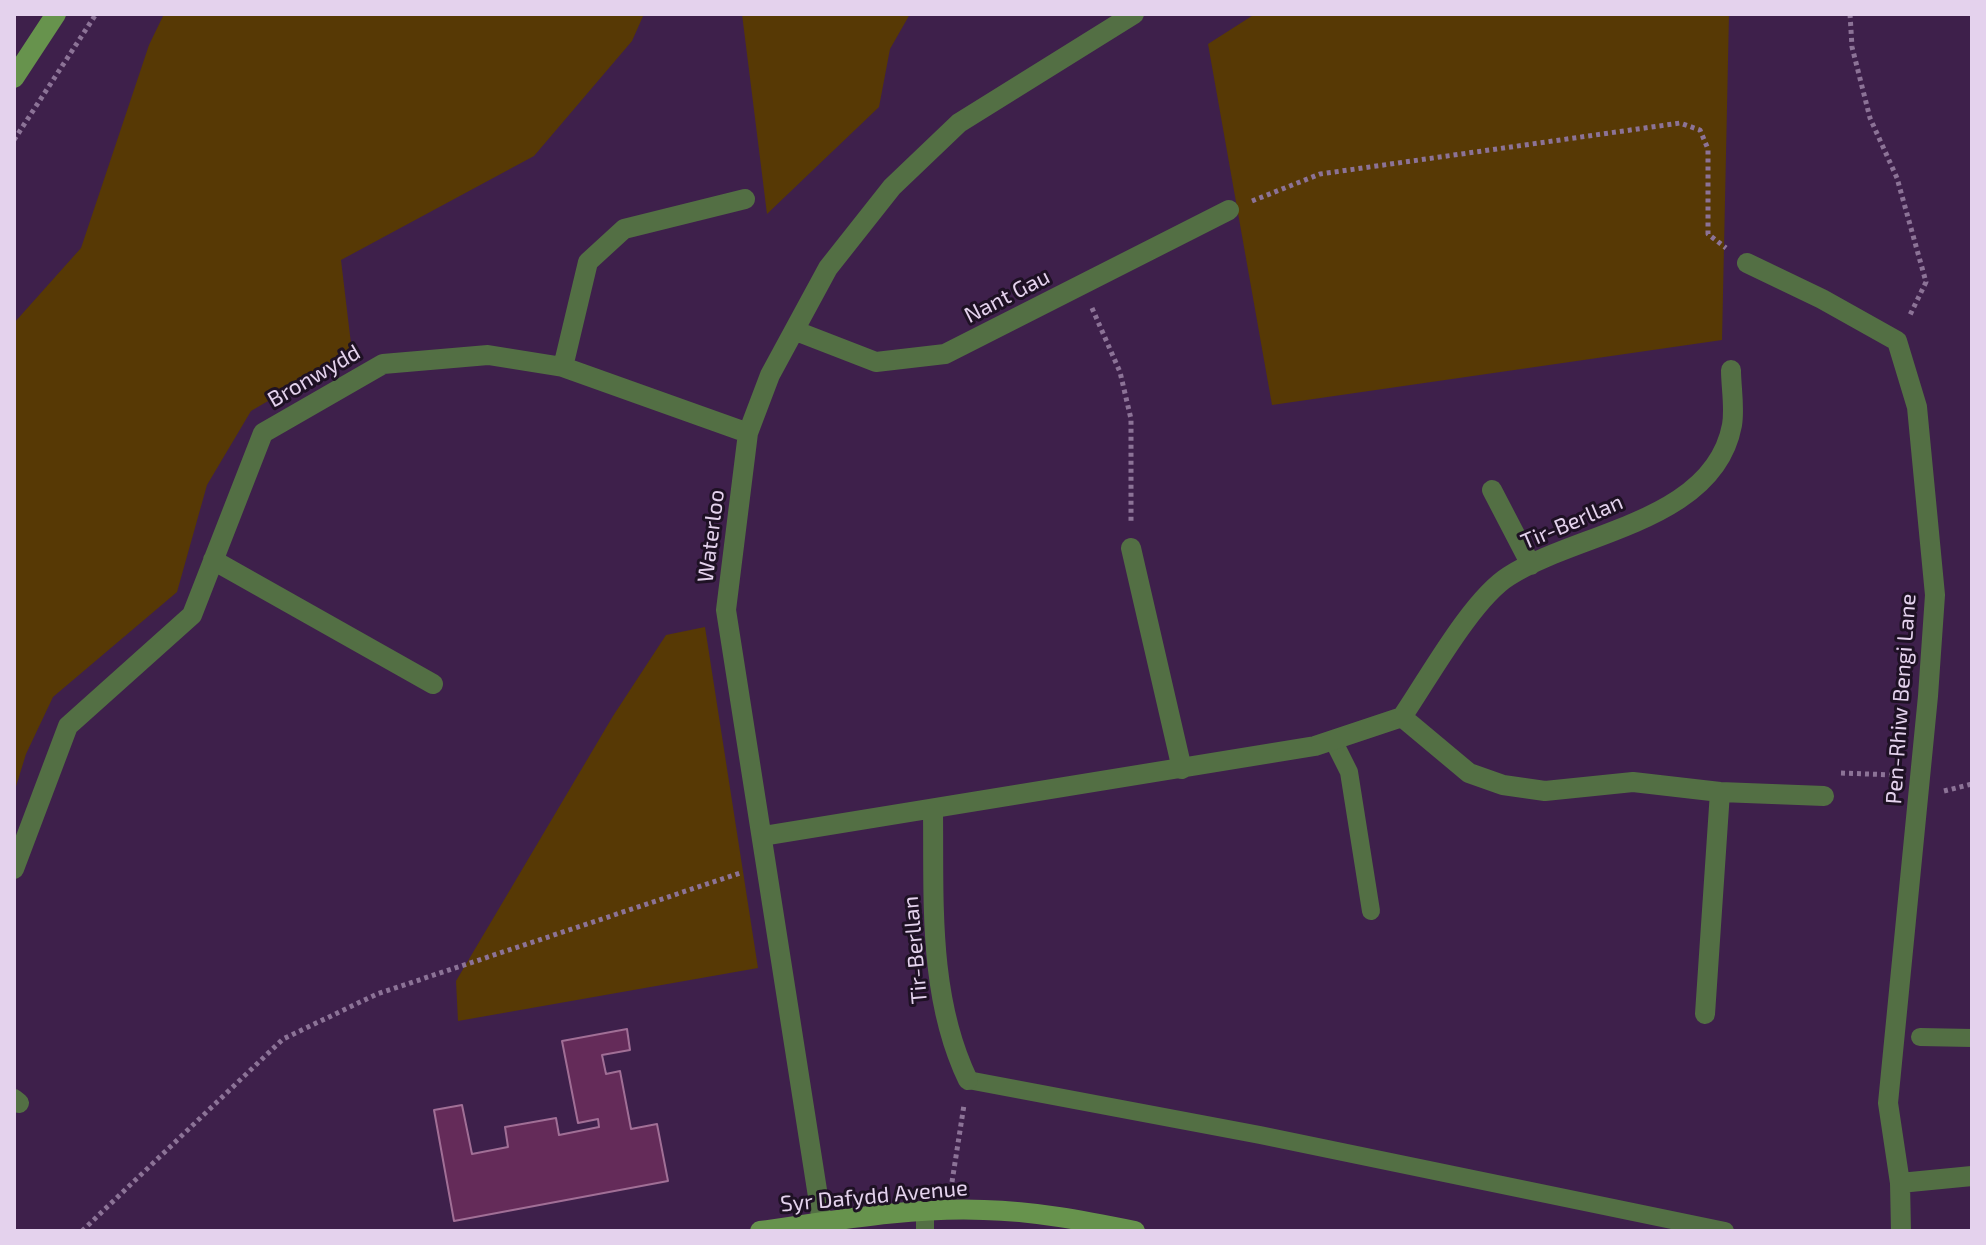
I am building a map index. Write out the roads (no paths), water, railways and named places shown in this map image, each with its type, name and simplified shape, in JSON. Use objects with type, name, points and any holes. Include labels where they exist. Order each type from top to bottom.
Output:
[{"type":"street","points":[[14,78],[56,14]]},
{"type":"street","name":"Waterloo","points":[[822,1222],[726,610],[748,433],[770,375],[828,268],[892,187],[959,123],[1134,14]]},
{"type":"street","points":[[563,367],[588,262],[624,229],[745,199]]},
{"type":"street","name":"Nant Gau","points":[[796,331],[876,362],[945,354],[1229,210]]},
{"type":"street","name":"Pen-Rhiw Bengi Lane","points":[[1747,263],[1822,299],[1897,341],[1917,407],[1935,595],[1888,1103],[1900,1183],[1901,1231]]},
{"type":"street","name":"Bronwydd","points":[[14,869],[68,726],[192,615],[263,433],[383,364],[488,355],[563,367],[748,433]]},
{"type":"street","name":"Tir-Berllan","points":[[1402,717],[1476,609],[1506,577],[1635,523],[1694,491],[1716,460],[1732,425],[1731,370]]},
{"type":"street","points":[[1492,490],[1531,565]]},
{"type":"street","points":[[1131,548],[1182,769]]},
{"type":"street","points":[[213,560],[433,684]]},
{"type":"street","points":[[763,836],[933,811],[1315,746],[1402,717],[1469,773],[1503,785],[1545,791],[1633,782],[1720,792],[1824,796]]},
{"type":"street","points":[[1705,1014],[1720,792]]},
{"type":"street","name":"Tir-Berllan","points":[[933,811],[934,940],[952,1047],[968,1080]]},
{"type":"street","points":[[1900,1183],[1972,1176]]},
{"type":"street","name":"Syr Dafydd Avenue","points":[[760,1231],[822,1222],[925,1222],[952,1211],[983,1210],[1052,1215],[1135,1231]]},
{"type":"lane","points":[[1333,740],[1349,772],[1371,911]]},
{"type":"lane","points":[[1920,1037],[1972,1038]]},
{"type":"lane","points":[[968,1080],[1260,1135],[1725,1231]]}]
